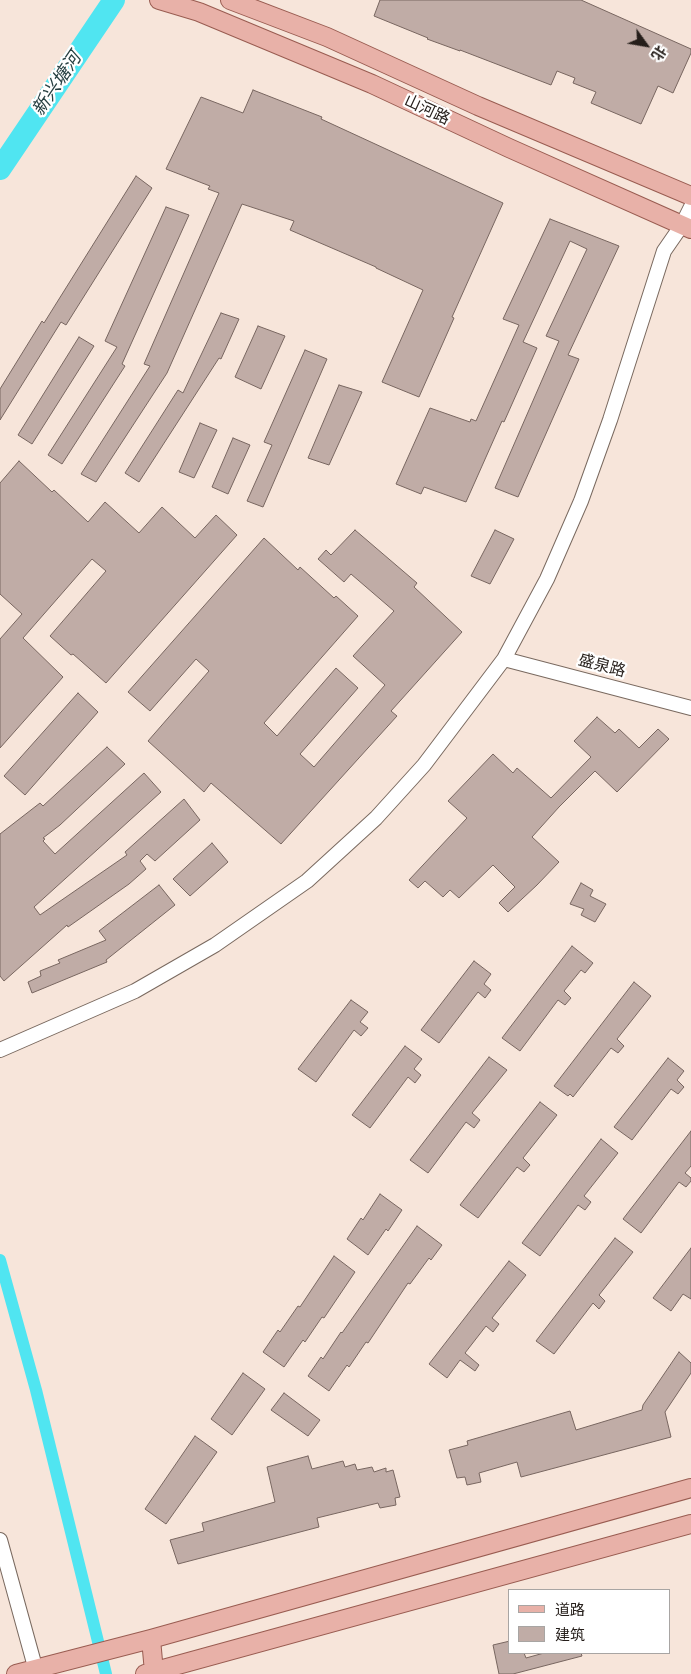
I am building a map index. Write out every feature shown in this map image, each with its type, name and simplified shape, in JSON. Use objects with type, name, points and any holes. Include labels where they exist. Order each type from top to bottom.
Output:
[{"type":"main road","name":"山河路","points":[[159,0],[199,12],[372,84],[509,148],[687,227]]},
{"type":"main road","name":"山河路","points":[[230,0],[327,37],[478,106],[691,196]]},
{"type":"main road","points":[[16,1674],[36,1671],[80,1657],[151,1639],[690,1488]]},
{"type":"main road","points":[[151,1639],[149,1673],[691,1524]]},
{"type":"street","points":[[0,1050],[135,991],[214,945],[307,881],[376,818],[424,766],[504,658],[547,579],[581,501],[610,420],[664,250],[687,227],[691,207]]},
{"type":"street","name":"盛泉路","points":[[504,658],[691,708]]},
{"type":"street","points":[[0,1540],[36,1671]]},
{"type":"building","points":[[380,0],[581,0],[691,49],[691,53],[673,93],[658,86],[641,124],[591,103],[596,92],[573,83],[575,78],[557,71],[551,85],[427,39],[374,16]]},
{"type":"building","points":[[253,90],[322,117],[321,119],[503,203],[452,317],[454,318],[419,397],[382,382],[423,290],[376,267],[290,230],[294,221],[242,204],[167,373],[96,482],[81,474],[150,366],[144,364],[219,193],[208,189],[210,186],[166,169],[201,97],[243,113]]},
{"type":"building","points":[[136,176],[152,188],[66,325],[61,322],[0,420],[0,389],[42,321],[44,323]]},
{"type":"building","points":[[166,207],[189,215],[122,364],[125,366],[62,464],[48,455],[117,347],[105,341]]},
{"type":"building","points":[[550,219],[619,246],[568,355],[579,359],[518,497],[495,488],[559,341],[546,336],[587,249],[570,241],[523,342],[537,348],[466,502],[424,487],[421,494],[396,484],[430,408],[470,422],[471,419],[476,421],[519,325],[503,319]]},
{"type":"building","points":[[221,313],[239,319],[221,359],[219,358],[139,482],[125,473],[178,390],[183,393]]},
{"type":"building","points":[[258,326],[285,336],[261,389],[235,377]]},
{"type":"building","points":[[79,337],[94,346],[32,444],[18,435]]},
{"type":"building","points":[[305,350],[327,359],[263,507],[247,501],[272,445],[264,442]]},
{"type":"building","points":[[339,385],[362,392],[329,465],[308,458]]},
{"type":"building","points":[[200,423],[217,430],[194,478],[179,472]]},
{"type":"building","points":[[233,438],[250,445],[228,494],[212,487]]},
{"type":"building","points":[[19,461],[88,522],[105,502],[139,533],[162,507],[195,538],[216,515],[237,535],[106,683],[50,636],[106,571],[92,559],[23,638],[63,677],[0,748],[0,639],[22,614],[0,594],[0,483]]},
{"type":"building","points":[[355,530],[417,583],[414,587],[462,632],[391,711],[397,716],[281,844],[211,783],[204,792],[148,741],[209,671],[196,659],[150,711],[128,692],[264,538],[298,570],[300,567],[334,598],[336,596],[358,616],[264,723],[277,736],[336,668],[358,688],[300,754],[314,767],[385,685],[353,656],[394,611],[351,574],[344,582],[318,559],[326,550],[331,555]]},
{"type":"building","points":[[495,530],[514,539],[490,584],[471,576]]},
{"type":"building","points":[[78,693],[98,712],[25,795],[4,776]]},
{"type":"building","points":[[597,717],[615,733],[619,729],[639,748],[658,729],[669,739],[617,792],[595,771],[559,807],[532,837],[559,862],[508,912],[499,903],[515,887],[493,865],[459,898],[450,890],[443,897],[425,881],[418,888],[409,880],[467,818],[448,801],[493,754],[513,773],[517,768],[551,798],[591,757],[574,741]]},
{"type":"building","points":[[107,747],[125,764],[60,825],[43,838],[45,839],[43,841],[55,854],[144,773],[161,792],[34,907],[40,915],[127,855],[125,852],[184,799],[200,820],[155,861],[147,854],[140,861],[146,869],[129,884],[68,927],[67,925],[4,981],[0,976],[0,834],[40,803],[43,806]]},
{"type":"building","points":[[212,843],[228,862],[190,896],[173,879]]},
{"type":"building","points":[[581,883],[593,890],[590,896],[606,904],[595,922],[581,915],[584,909],[570,904]]},
{"type":"building","points":[[159,885],[175,905],[106,960],[107,962],[32,993],[28,982],[41,976],[40,971],[60,963],[58,960],[106,940],[99,931]]},
{"type":"building","points":[[572,946],[593,963],[585,973],[581,970],[564,991],[571,998],[565,1005],[558,1000],[520,1051],[502,1038]]},
{"type":"building","points":[[474,961],[491,974],[484,984],[491,990],[485,998],[478,992],[439,1043],[421,1030]]},
{"type":"building","points":[[634,982],[651,996],[617,1039],[624,1046],[618,1053],[611,1048],[573,1097],[570,1094],[568,1096],[554,1086]]},
{"type":"building","points":[[351,1000],[368,1012],[360,1022],[368,1028],[361,1036],[354,1030],[316,1082],[298,1069]]},
{"type":"building","points":[[405,1046],[422,1059],[414,1069],[421,1075],[415,1083],[408,1077],[370,1128],[352,1115]]},
{"type":"building","points":[[489,1057],[507,1070],[472,1113],[480,1120],[474,1128],[466,1122],[428,1173],[410,1160]]},
{"type":"building","points":[[668,1058],[684,1071],[677,1080],[684,1087],[678,1094],[671,1089],[632,1140],[614,1127]]},
{"type":"building","points":[[540,1102],[557,1115],[523,1158],[530,1165],[524,1172],[517,1167],[478,1218],[460,1205]]},
{"type":"building","points":[[691,1131],[691,1166],[685,1173],[691,1178],[691,1181],[686,1187],[679,1182],[641,1233],[623,1219]]},
{"type":"building","points":[[601,1139],[618,1153],[584,1196],[591,1202],[585,1210],[578,1205],[540,1256],[522,1243]]},
{"type":"building","points":[[380,1194],[402,1210],[368,1255],[347,1239],[361,1218],[363,1220]]},
{"type":"building","points":[[417,1226],[442,1245],[431,1260],[429,1258],[410,1284],[408,1283],[368,1343],[366,1342],[349,1367],[347,1365],[329,1391],[308,1376],[321,1357],[323,1359],[342,1333]]},
{"type":"building","points":[[615,1238],[633,1252],[599,1295],[605,1301],[599,1309],[593,1303],[554,1354],[536,1341]]},
{"type":"building","points":[[691,1248],[691,1299],[683,1294],[671,1311],[653,1298]]},
{"type":"building","points":[[334,1256],[355,1272],[324,1318],[322,1317],[305,1342],[303,1340],[284,1367],[263,1352],[278,1330],[280,1332],[298,1306],[300,1307]]},
{"type":"building","points":[[509,1261],[526,1275],[492,1318],[499,1324],[493,1332],[486,1326],[465,1353],[479,1365],[475,1371],[460,1360],[447,1378],[429,1364]]},
{"type":"building","points":[[679,1352],[691,1363],[691,1373],[665,1412],[671,1437],[521,1477],[517,1462],[479,1473],[481,1482],[467,1485],[465,1477],[457,1478],[449,1450],[468,1445],[467,1441],[570,1411],[576,1430],[642,1410],[643,1405]]},
{"type":"building","points":[[243,1373],[265,1389],[232,1435],[211,1419]]},
{"type":"building","points":[[284,1393],[320,1420],[308,1436],[271,1410]]},
{"type":"building","points":[[195,1436],[217,1452],[166,1524],[145,1509]]},
{"type":"building","points":[[308,1456],[312,1469],[343,1461],[345,1467],[355,1464],[357,1470],[372,1467],[374,1472],[386,1468],[386,1472],[393,1470],[400,1497],[395,1498],[396,1505],[380,1508],[378,1503],[317,1518],[319,1527],[178,1564],[170,1540],[204,1531],[202,1523],[275,1502],[267,1467]]},
{"type":"building","points":[[508,1641],[508,1654],[524,1654],[526,1658],[540,1654],[581,1654],[582,1656],[513,1674],[499,1674],[493,1645]]},
{"type":"waterway","name":"新兴塘河","points":[[0,169],[114,0]]},
{"type":"waterway","points":[[0,1260],[36,1390],[106,1674]]}]
